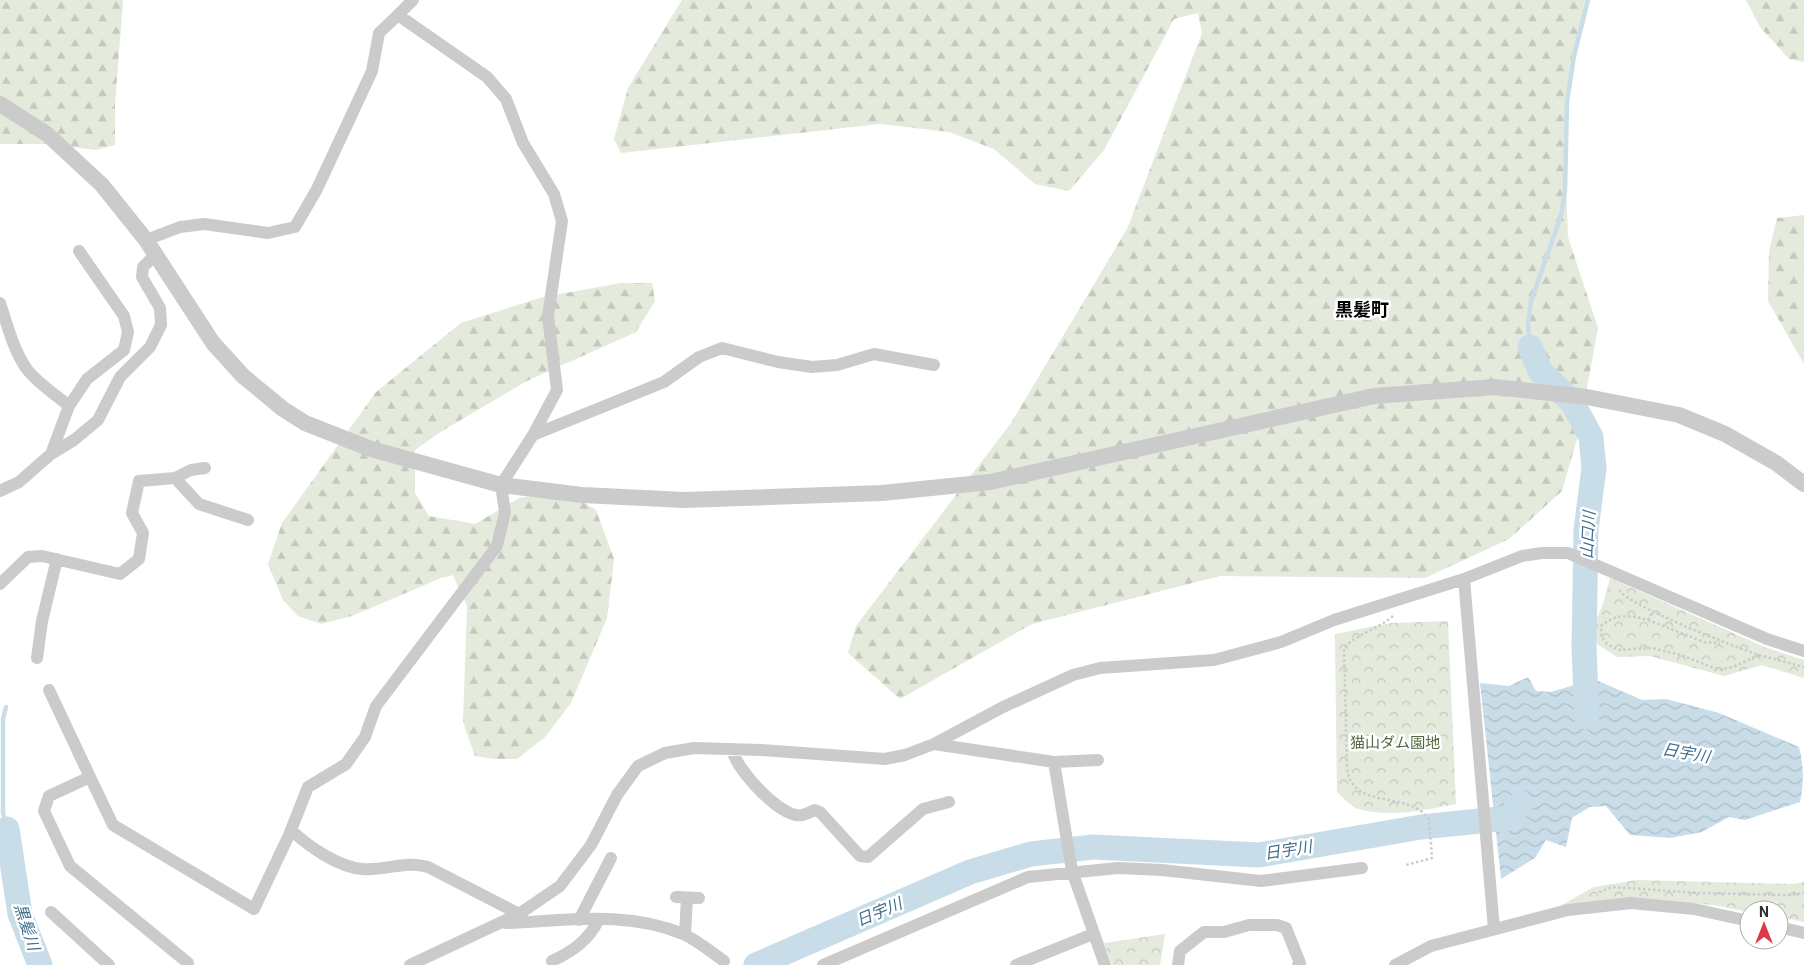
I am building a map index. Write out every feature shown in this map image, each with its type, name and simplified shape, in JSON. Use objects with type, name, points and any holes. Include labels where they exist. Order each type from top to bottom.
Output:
[{"type":"street","points":[[146,240],[180,226],[204,224],[268,233],[295,228],[317,189],[372,71],[379,34],[413,0]]},
{"type":"street","points":[[50,690],[113,825],[254,909],[291,830],[308,787],[346,764],[365,738],[376,706],[497,546],[504,512],[501,485],[533,435],[557,390],[548,316],[562,221],[554,194],[523,143],[506,98],[486,77],[398,15]]},
{"type":"street","points":[[0,104],[47,134],[102,185],[146,240],[213,343],[243,376],[283,409],[305,423],[371,448],[501,485],[582,495],[685,500],[882,493],[990,482],[1374,396],[1494,387],[1587,397],[1678,415],[1734,439],[1776,463],[1804,484]]},
{"type":"street","points":[[51,454],[70,406],[87,378],[124,350],[128,332],[124,316],[79,251]]},
{"type":"street","points":[[0,491],[18,482],[51,454],[74,440],[98,420],[120,377],[150,347],[162,326],[160,308],[142,277],[143,267],[155,255]]},
{"type":"street","points":[[0,302],[11,338],[26,367],[39,382],[70,406]]},
{"type":"street","points":[[533,435],[664,382],[699,357],[722,348],[778,362],[812,368],[837,365],[874,354],[934,365]]},
{"type":"street","points":[[0,584],[28,557],[42,556],[120,574],[139,559],[143,533],[132,513],[139,481],[175,478],[191,470],[205,468]]},
{"type":"street","points":[[175,478],[199,504],[248,520]]},
{"type":"street","points":[[410,965],[519,914],[560,886],[591,845],[617,795],[638,766],[664,753],[694,748],[885,759],[905,755],[934,744],[1003,707],[1073,674],[1100,668],[1214,660],[1281,642],[1334,620],[1464,579],[1522,556],[1568,553],[1767,639],[1804,651]]},
{"type":"street","points":[[37,658],[42,621],[57,559]]},
{"type":"street","points":[[1464,579],[1465,610],[1494,924]]},
{"type":"street","points":[[934,744],[1054,762],[1098,760]]},
{"type":"street","points":[[732,749],[734,758],[744,771],[775,804],[794,815],[800,816],[815,810],[820,812],[860,856],[868,857],[923,809],[949,802]]},
{"type":"street","points":[[1054,762],[1072,871],[1105,965]]},
{"type":"street","points":[[90,777],[49,796],[44,810],[70,866],[188,963]]},
{"type":"street","points":[[291,830],[309,847],[328,857],[362,869],[414,863],[428,867],[519,914]]},
{"type":"street","points":[[579,920],[611,858]]},
{"type":"street","points":[[823,965],[1028,877],[1072,871],[1118,868],[1162,870],[1261,882],[1362,868]]},
{"type":"street","points":[[685,935],[688,898]]},
{"type":"street","points":[[1395,965],[1431,946],[1494,924],[1568,910],[1630,903],[1694,909],[1739,919]]},
{"type":"street","points":[[51,912],[108,965]]},
{"type":"street","points":[[496,924],[619,918],[652,922],[685,935],[724,961]]},
{"type":"street","points":[[552,961],[574,950],[591,934],[598,919]]},
{"type":"street","points":[[1178,965],[1180,950],[1204,932],[1224,932],[1249,925],[1276,925],[1286,928],[1300,964],[1298,965]]},
{"type":"street","points":[[1789,929],[1804,933]]},
{"type":"street","points":[[1016,965],[1093,934]]},
{"type":"path","points":[[1617,575],[1619,590],[1622,595],[1653,611],[1722,642],[1759,655],[1804,667]]},
{"type":"path","points":[[1404,598],[1396,614],[1382,625],[1354,637],[1344,648],[1348,780],[1358,791],[1411,806],[1426,814],[1429,820],[1432,858],[1406,865]]},
{"type":"path","points":[[1648,620],[1653,611]]},
{"type":"path","points":[[1722,642],[1704,642],[1648,620],[1629,615],[1610,618],[1601,626],[1601,636],[1607,644],[1618,650],[1652,648],[1719,670],[1733,667],[1759,655]]},
{"type":"path","points":[[1595,894],[1612,887],[1788,895],[1804,893]]},
{"type":"green space","points":[[0,0],[123,0],[115,104],[115,145],[96,150],[47,144],[0,144]]},
{"type":"green space","points":[[682,0],[1590,0],[1575,48],[1564,132],[1568,237],[1598,328],[1578,436],[1562,491],[1509,539],[1425,578],[1220,576],[1032,624],[900,699],[848,653],[856,626],[1011,423],[1127,229],[1202,33],[1198,13],[1174,19],[1104,150],[1069,191],[1035,184],[994,149],[949,132],[880,124],[621,153],[614,139],[628,88]]},
{"type":"green space","points":[[1746,0],[1804,0],[1804,62],[1789,59],[1760,27]]},
{"type":"green space","points":[[1804,215],[1804,364],[1768,301],[1769,251],[1777,218]]},
{"type":"green space","points":[[621,283],[652,283],[655,301],[636,332],[527,381],[442,431],[415,450],[415,493],[429,516],[475,524],[519,498],[565,491],[596,510],[614,559],[607,618],[571,703],[545,737],[517,759],[493,759],[475,756],[463,722],[467,606],[453,575],[441,578],[352,616],[321,624],[298,616],[283,600],[268,564],[282,523],[376,392],[461,323],[543,297]]},
{"type":"green space","points":[[1610,578],[1767,648],[1804,660],[1804,678],[1762,665],[1724,676],[1650,656],[1617,657],[1597,644],[1594,625],[1603,604]]},
{"type":"green space","name":"猫山ダム園地","points":[[1448,621],[1456,804],[1420,811],[1395,813],[1370,812],[1355,808],[1337,792],[1335,634],[1390,623]]},
{"type":"green space","points":[[1636,880],[1793,884],[1804,882],[1804,922],[1789,919],[1789,900],[1739,900],[1739,910],[1713,905],[1637,898],[1558,907],[1594,887]]},
{"type":"green space","points":[[1165,934],[1160,965],[1112,965],[1104,943]]},
{"type":"water","points":[[1528,677],[1536,691],[1551,692],[1594,679],[1642,700],[1666,699],[1719,713],[1799,747],[1803,774],[1800,802],[1745,820],[1729,817],[1702,832],[1670,838],[1630,835],[1606,806],[1590,807],[1572,818],[1566,847],[1546,840],[1535,858],[1501,879],[1480,683],[1509,686]]},
{"type":"waterway","points":[[1530,347],[1528,324],[1531,301],[1561,216],[1565,191],[1567,102],[1574,56],[1588,0]]},
{"type":"waterway","name":"山口川","points":[[1530,347],[1540,371],[1572,402],[1591,437],[1594,468],[1586,530],[1584,647],[1587,717]]},
{"type":"waterway","points":[[6,707],[3,719],[3,813],[7,829]]},
{"type":"waterway","name":"日宇川","points":[[756,965],[970,872],[1031,854],[1093,847],[1259,855],[1421,827],[1509,818],[1521,803]]},
{"type":"waterway","name":"黒髪川","points":[[7,829],[20,914],[40,965]]},
{"type":"district","name":"黒髪町","points":[[1362,309]]}]
